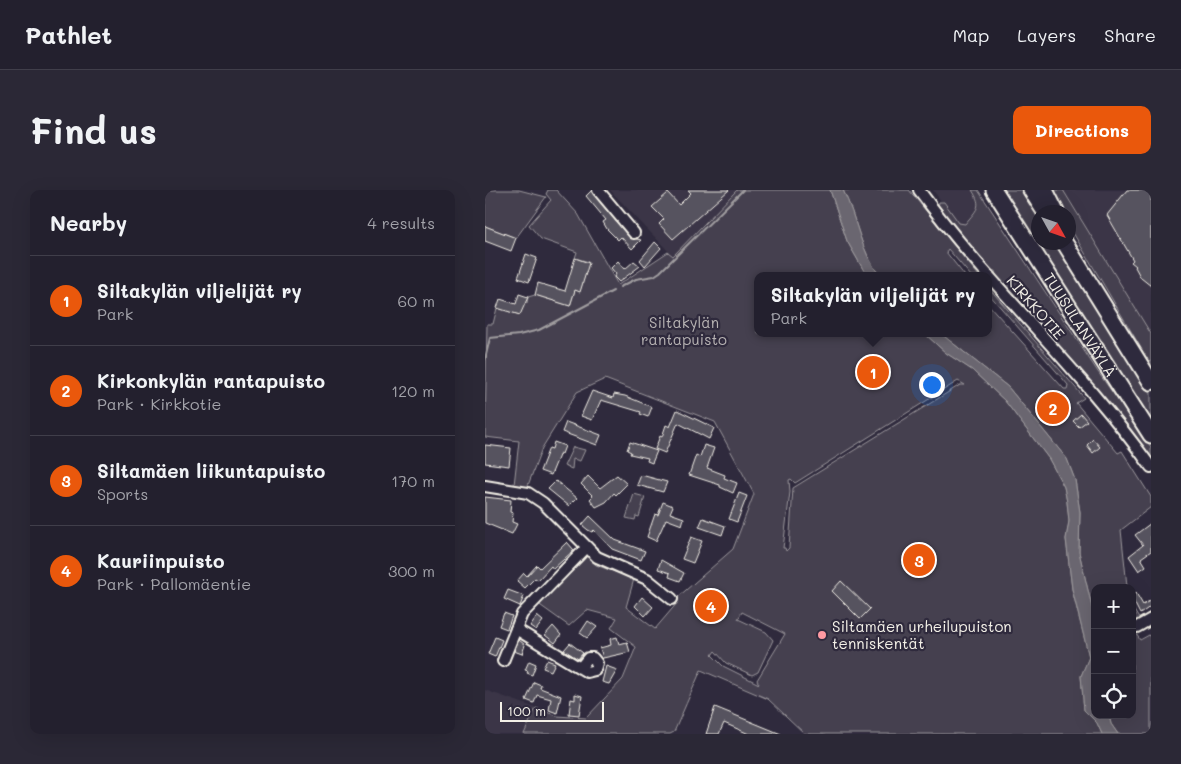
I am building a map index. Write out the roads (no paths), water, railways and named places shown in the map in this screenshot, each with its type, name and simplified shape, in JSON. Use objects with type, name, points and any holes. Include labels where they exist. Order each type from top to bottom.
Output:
[{"type":"highway","points":[[983,190],[1009,226],[1035,255]]},
{"type":"highway","name":"TUUSULANVÄYLÄ","points":[[993,190],[1151,436]]},
{"type":"highway","points":[[1031,190],[1041,205]]},
{"type":"highway","points":[[1045,190],[1052,205]]},
{"type":"highway","points":[[1076,247],[1092,277],[1107,312]]},
{"type":"highway","name":"TUUSULANVÄYLÄ","points":[[1069,250],[1151,382]]},
{"type":"street","points":[[598,190],[634,232]]},
{"type":"street","name":"KIRKKOTIE","points":[[919,190],[985,272]]},
{"type":"street","name":"KIRKKOTIE","points":[[992,280],[1095,397],[1151,467]]},
{"type":"street","points":[[485,486],[528,493],[543,503],[587,548],[603,561],[647,579],[672,599]]},
{"type":"street","points":[[503,661],[522,614],[587,548]]},
{"type":"street","points":[[1137,627],[1151,619]]},
{"type":"street","points":[[516,629],[580,668]]},
{"type":"waterway","points":[[620,287],[636,279],[654,276],[660,272],[743,190]]},
{"type":"waterway","points":[[485,359],[490,338],[519,335],[539,330],[613,291]]},
{"type":"place","name":"Siltakylän viljelijät ry","points":[[873,372]]},
{"type":"place","name":"Kirkonkylän rantapuisto","points":[[1053,408]]},
{"type":"place","name":"Siltamäen liikuntapuisto","points":[[919,560]]},
{"type":"place","name":"Kauriinpuisto","points":[[711,606]]},
{"type":"place","name":"Siltamäen urheilupuiston tenniskentät","points":[[822,635]]},
{"type":"park label","name":"Siltakylän rantapuisto","points":[[684,330]]}]
